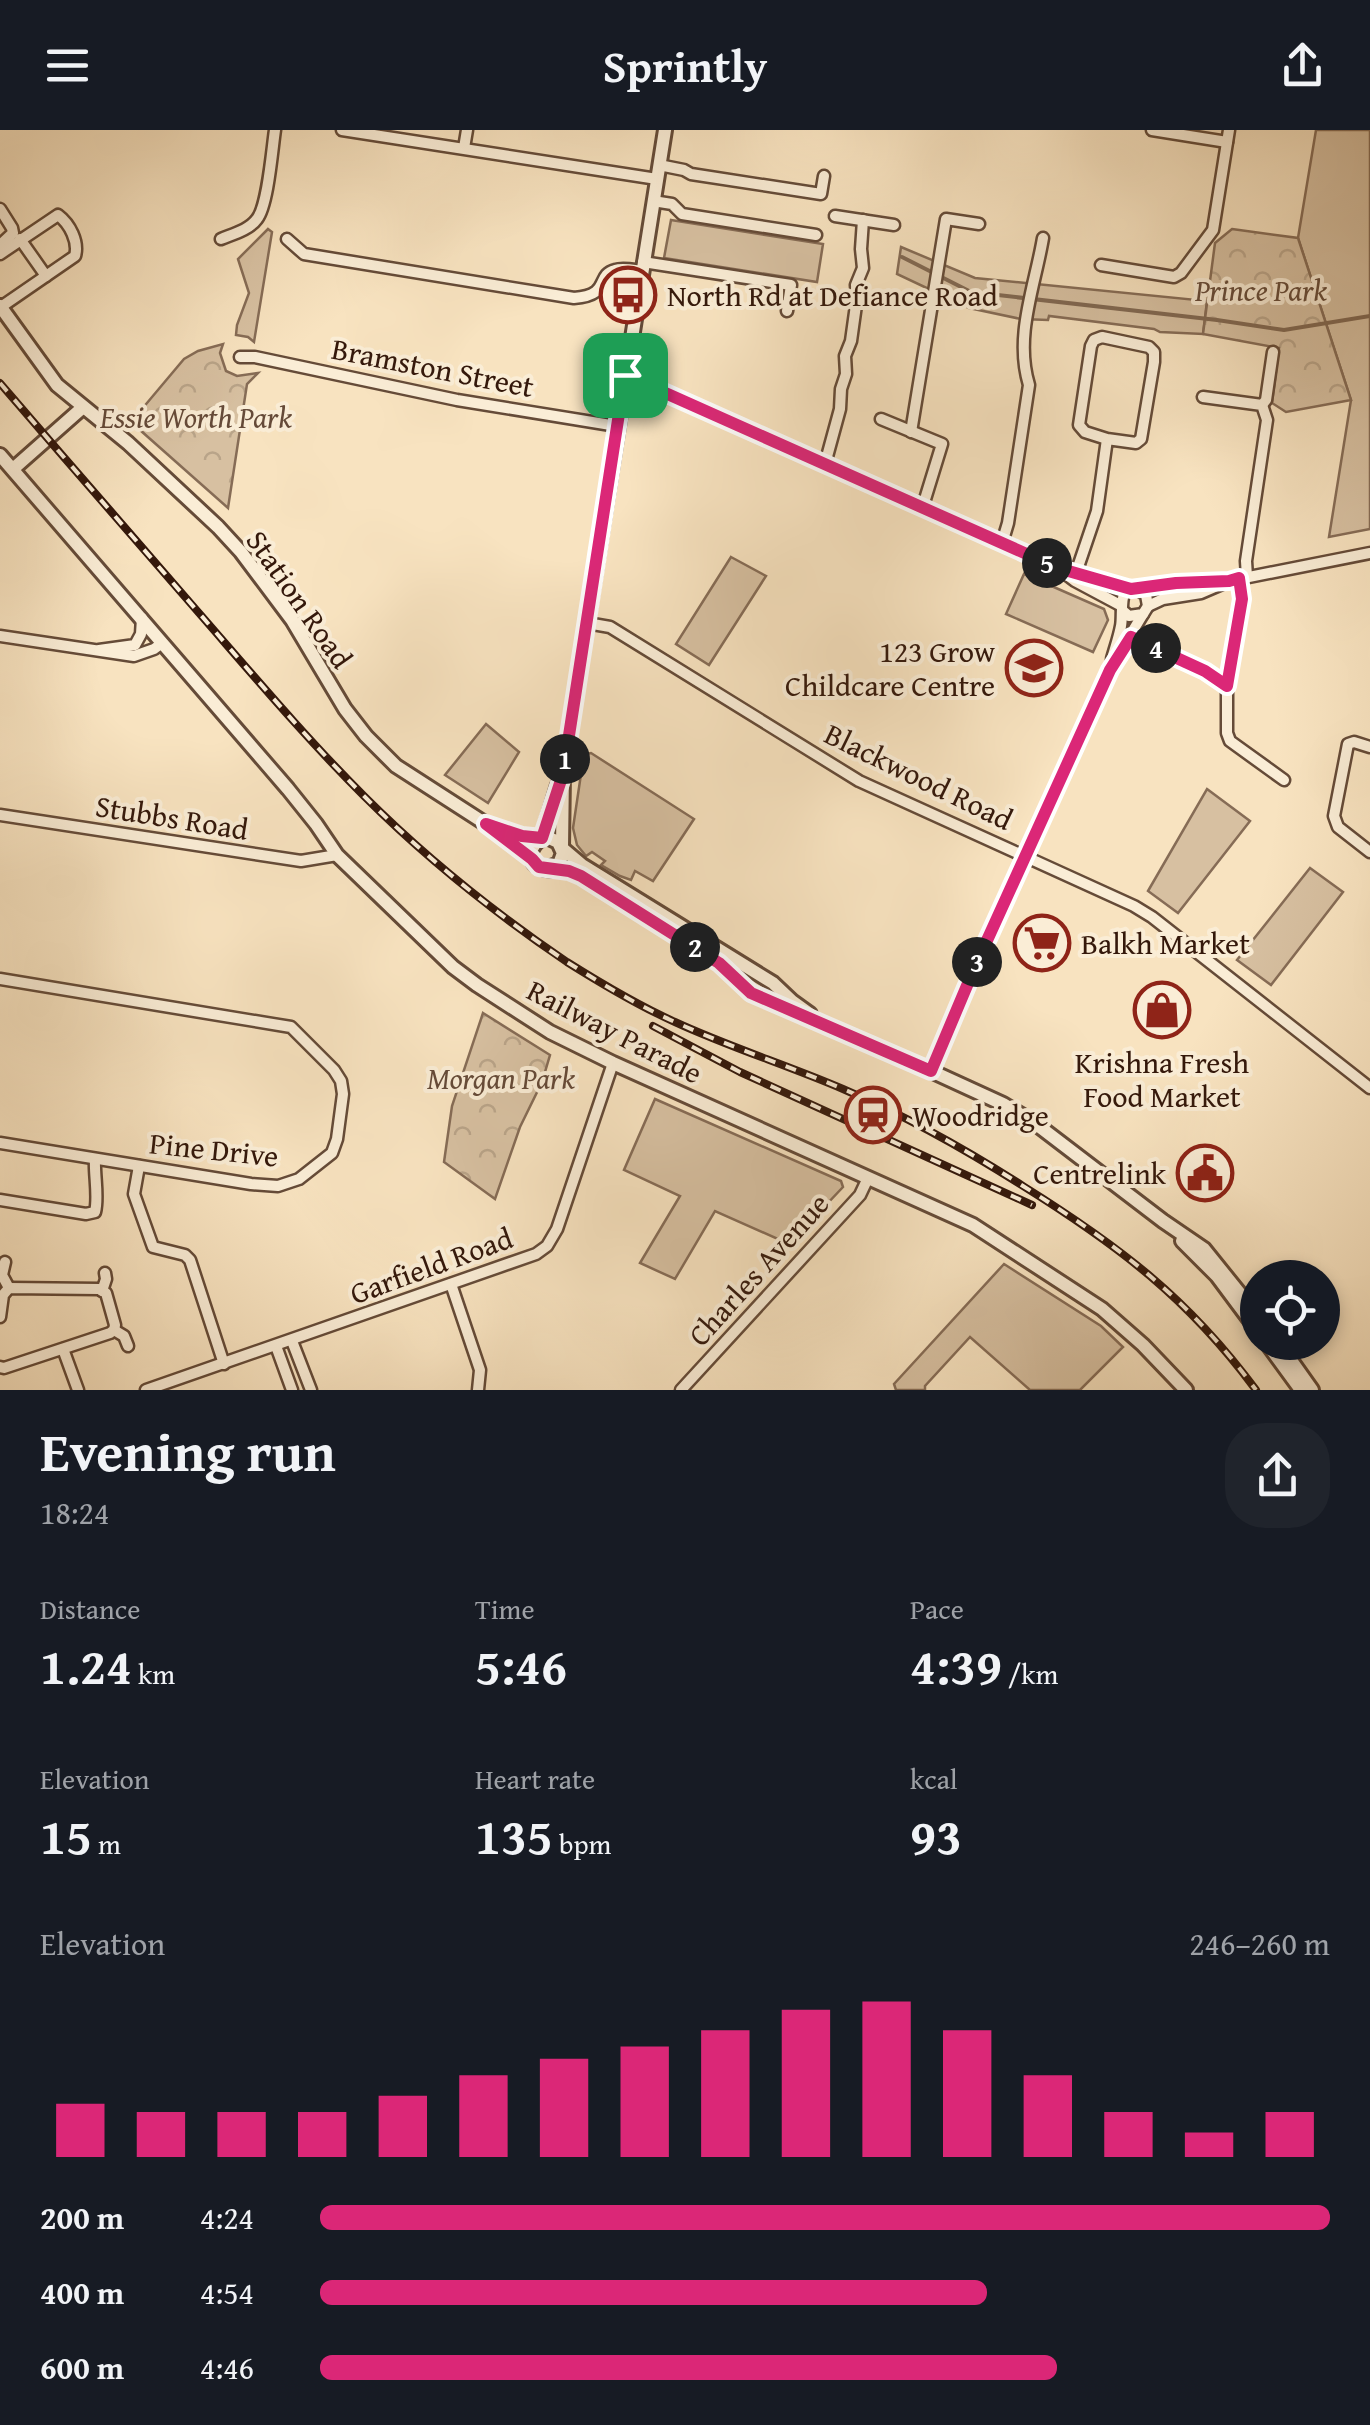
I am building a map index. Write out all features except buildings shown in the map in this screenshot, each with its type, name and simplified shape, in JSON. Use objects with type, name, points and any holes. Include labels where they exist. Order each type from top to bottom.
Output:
[{"type":"street","points":[[221,240],[248,228],[258,218],[275,130]]},
{"type":"street","points":[[342,130],[658,172],[684,170],[821,194],[824,176]]},
{"type":"street","points":[[464,148],[467,130]]},
{"type":"street","points":[[546,869],[561,861],[563,774],[665,130]]},
{"type":"street","points":[[1100,265],[1174,277],[1213,230],[1228,136],[1152,130]]},
{"type":"street","points":[[653,201],[672,204],[682,214],[816,236]]},
{"type":"street","points":[[0,210],[13,234],[0,245]]},
{"type":"street","points":[[0,254],[58,215],[77,243],[74,256],[0,306]]},
{"type":"street","points":[[835,216],[894,225]]},
{"type":"street","points":[[912,432],[946,219],[979,224]]},
{"type":"street","points":[[825,464],[840,409],[856,285],[863,268],[863,220]]},
{"type":"street","points":[[1002,544],[1029,386],[1023,365],[1026,322],[1043,238]]},
{"type":"street","points":[[286,239],[304,254],[574,298],[590,297],[613,270],[643,267],[791,285],[787,312]]},
{"type":"street","points":[[20,240],[46,276]]},
{"type":"street","name":"Station Road","points":[[0,306],[57,385],[128,444],[241,552],[292,620],[344,710],[366,736],[396,766],[532,859]]},
{"type":"street","points":[[1102,337],[1154,352],[1141,440],[1136,443],[1108,439],[1085,432],[1079,425],[1091,346],[1102,337]]},
{"type":"street","points":[[1262,406],[1273,352]]},
{"type":"street","name":"Bramston Street","points":[[240,357],[457,400],[617,426]]},
{"type":"street","points":[[625,375],[1058,568],[1146,595],[1145,610],[1110,670],[931,1071]]},
{"type":"street","points":[[1203,397],[1262,406]]},
{"type":"street","points":[[1262,406],[1267,420],[1246,561],[1238,579],[1242,599],[1227,686],[1227,734],[1284,780]]},
{"type":"street","points":[[13,469],[82,408]]},
{"type":"street","points":[[880,419],[942,444],[922,508]]},
{"type":"street","points":[[1076,573],[1097,512],[1108,439]]},
{"type":"street","name":"Railway Parade","points":[[0,456],[288,788],[337,855],[464,976],[550,1032],[613,1063],[973,1225],[1102,1309],[1186,1390]]},
{"type":"street","points":[[1110,670],[1122,624],[1122,595],[1134,589],[1238,579],[1370,553]]},
{"type":"street","points":[[1058,568],[1129,616],[1164,599],[1201,593],[1238,579]]},
{"type":"street","points":[[94,651],[135,645],[141,634],[142,618]]},
{"type":"street","name":"Blackwood Road","points":[[588,622],[610,627],[858,781],[1134,906],[1370,1088]]},
{"type":"street","points":[[0,636],[134,656],[162,642]]},
{"type":"street","points":[[1131,637],[1205,671],[1227,686]]},
{"type":"street","points":[[1370,746],[1348,744],[1334,816],[1338,828],[1370,852]]},
{"type":"street","points":[[563,774],[541,838],[532,847],[532,859],[539,867],[569,871],[588,880],[719,963],[743,987],[766,1001],[931,1071],[1036,1124],[1204,1249],[1216,1276],[1240,1307]]},
{"type":"street","name":"Stubbs Road","points":[[0,815],[301,861],[337,855]]},
{"type":"street","name":"Station Road","points":[[486,824],[541,838]]},
{"type":"street","points":[[541,838],[554,838],[582,864],[773,982],[798,1006],[824,1023]]},
{"type":"street","name":"Pine Drive","points":[[0,979],[291,1027],[334,1070],[343,1094],[338,1139],[332,1153],[299,1179],[278,1186],[0,1144]]},
{"type":"street","points":[[766,1001],[773,993],[773,982]]},
{"type":"street","name":"Garfield Road","points":[[146,1390],[167,1387],[182,1378],[536,1254],[547,1246],[557,1229],[613,1063]]},
{"type":"street","points":[[0,1200],[86,1214],[95,1212],[96,1159]]},
{"type":"street","points":[[139,1166],[134,1194],[152,1247],[185,1254],[190,1260],[224,1364]]},
{"type":"street","name":"Charles Avenue","points":[[681,1390],[860,1194],[868,1178]]},
{"type":"street","points":[[1209,1260],[1240,1295]]},
{"type":"street","points":[[4,1262],[2,1275],[9,1288]]},
{"type":"street","points":[[102,1291],[106,1273]]},
{"type":"street","points":[[452,1284],[480,1370],[478,1390]]},
{"type":"street","points":[[9,1288],[99,1289],[106,1293],[116,1325],[114,1330]]},
{"type":"street","points":[[0,1317],[9,1288]]},
{"type":"street","points":[[114,1330],[124,1336],[128,1346]]},
{"type":"street","points":[[0,1367],[114,1330]]},
{"type":"street","points":[[292,1340],[311,1390]]},
{"type":"street","points":[[276,1346],[292,1390]]},
{"type":"street","points":[[63,1349],[78,1390]]},
{"type":"street","points":[[1281,1360],[1301,1390]]},
{"type":"street","points":[[1285,1360],[1312,1390]]},
{"type":"street","points":[[182,1378],[187,1390]]},
{"type":"green space","points":[[1316,130],[1370,130],[1370,529],[1329,537],[1351,400],[1298,238]]},
{"type":"green space","points":[[671,220],[823,244],[817,282],[664,258]]},
{"type":"green space","points":[[268,229],[272,232],[254,342],[236,335],[249,293],[238,259]]},
{"type":"green space","name":"Prince Park","points":[[1232,229],[1298,238],[1351,400],[1286,412],[1272,403],[1279,348],[1203,334],[1215,243]]},
{"type":"green space","points":[[901,247],[975,278],[1207,301],[1203,334],[1160,332],[1049,316],[1048,320],[1021,319],[969,308],[897,274]]},
{"type":"green space","name":"Essie Worth Park","points":[[223,344],[220,353],[226,371],[237,376],[258,373],[247,384],[228,508],[131,422],[184,359]]},
{"type":"green space","points":[[731,557],[766,576],[709,665],[676,644]]},
{"type":"green space","points":[[1024,574],[1104,609],[1108,620],[1093,652],[1006,614]]},
{"type":"green space","points":[[486,724],[519,752],[488,803],[445,775]]},
{"type":"green space","points":[[591,753],[694,819],[653,881],[635,871],[631,880],[620,876],[601,865],[605,861],[592,852],[586,856],[577,845],[573,828],[584,754]]},
{"type":"green space","points":[[1207,789],[1250,821],[1178,913],[1148,891]]},
{"type":"green space","points":[[1310,868],[1343,892],[1271,985],[1237,960]]},
{"type":"green space","name":"Morgan Park","points":[[483,1013],[550,1055],[495,1199],[444,1162],[452,1106]]},
{"type":"green space","points":[[655,1099],[841,1181],[843,1187],[789,1244],[715,1211],[675,1279],[640,1263],[680,1196],[624,1170]]},
{"type":"green space","points":[[1004,1264],[1101,1326],[1123,1347],[1080,1390],[1030,1390],[970,1337],[925,1390],[896,1390],[894,1384]]},
{"type":"waterway","points":[[902,257],[971,292],[1284,330],[1370,316]]},
{"type":"railway","points":[[0,383],[321,752],[388,819],[462,884],[567,962],[633,1001],[695,1031],[890,1110],[1023,1186],[1150,1276],[1204,1328],[1256,1390]]},
{"type":"railway","points":[[653,1026],[740,1072],[1032,1205]]},
{"type":"place","name":"North Rd at Defiance Road","points":[[628,295]]},
{"type":"place","name":"123 Grow Childcare Centre","points":[[1034,668]]},
{"type":"place","name":"Balkh Market","points":[[1042,943]]},
{"type":"place","name":"Krishna Fresh Food Market","points":[[1162,1010]]},
{"type":"place","name":"Woodridge","points":[[873,1115]]},
{"type":"place","name":"Centrelink","points":[[1205,1173]]},
{"type":"route","points":[[625,375],[1058,568],[1131,589],[1239,578],[1242,599],[1227,686],[1205,671],[1131,637],[1110,670],[931,1071],[751,993],[719,963],[581,876],[539,867],[486,824],[542,838],[563,774],[625,375]]}]
